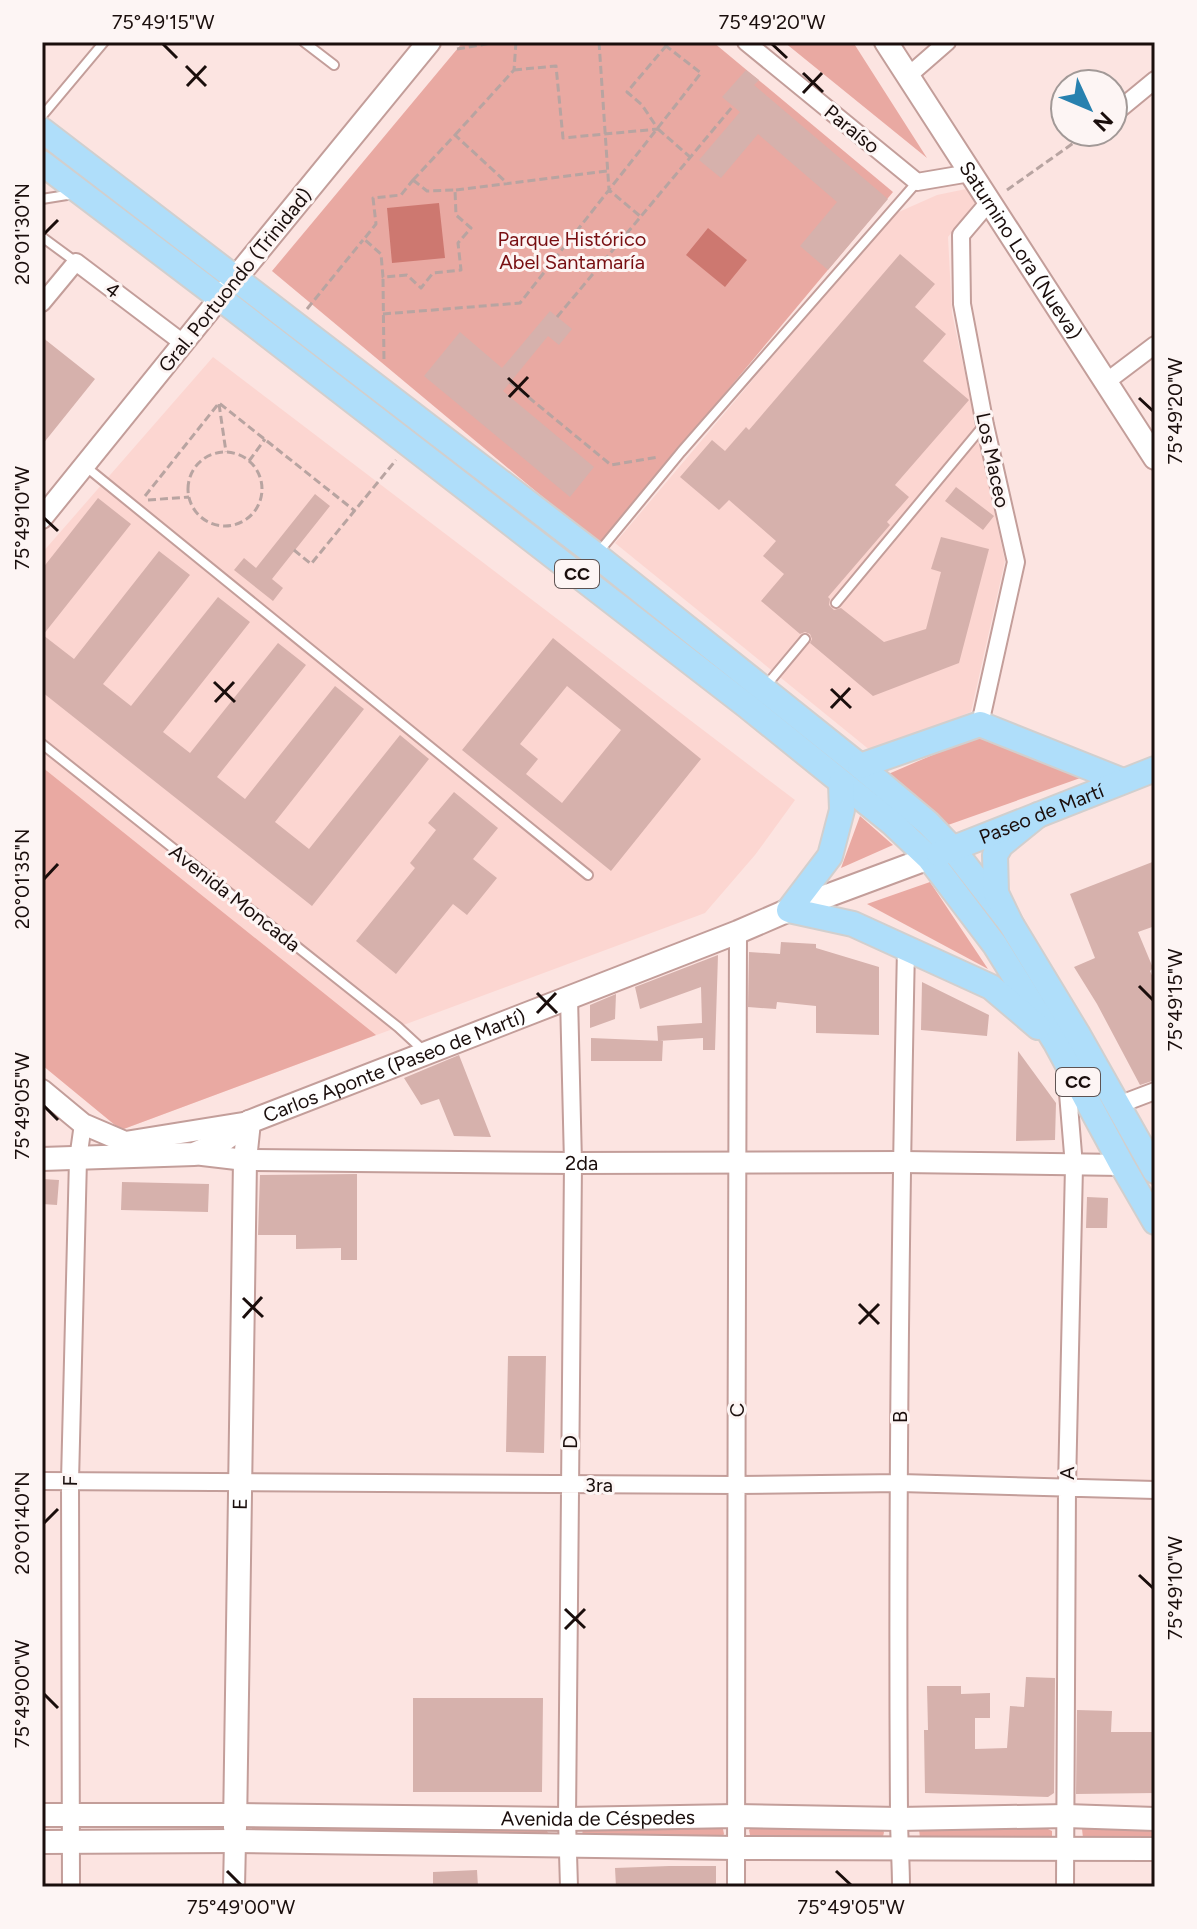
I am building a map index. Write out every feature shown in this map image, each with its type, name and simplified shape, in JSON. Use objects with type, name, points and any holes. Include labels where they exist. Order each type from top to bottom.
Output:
[{"type":"main road","name":"Gral. Portuondo (Trinidad)","points":[[228,288],[429,42]]},
{"type":"main road","name":"Saturnino Lora (Nueva)","points":[[886,42],[1155,458]]},
{"type":"main road","name":"CC","points":[[42,130],[408,444],[734,696],[892,823],[929,858],[995,945],[1061,1051],[1155,1222]]},
{"type":"main road","name":"CC","points":[[42,163],[81,193],[228,288],[295,325],[596,555],[928,823],[952,848],[1011,924],[1155,1171]]},
{"type":"main road","points":[[860,766],[980,724],[1123,781]]},
{"type":"main road","name":"Paseo de Martí","points":[[929,858],[1155,769]]},
{"type":"main road","points":[[841,783],[842,810],[830,856],[789,910],[853,924],[991,987],[1061,1051]]},
{"type":"main road","points":[[1011,924],[996,893],[995,855],[1001,845],[1038,815]]},
{"type":"main road","name":"Carlos Aponte (Paseo de Martí)","points":[[249,1122],[929,858]]},
{"type":"main road","points":[[194,1154],[218,1144],[249,1122]]},
{"type":"main road","name":"E","points":[[235,1841],[245,1160],[249,1122]]},
{"type":"main road","name":"2da","points":[[42,1159],[194,1154]]},
{"type":"main road","name":"Avenida de Céspedes","points":[[42,1815],[567,1819],[1066,1816],[1155,1819]]},
{"type":"main road","name":"Avenida de Céspedes","points":[[42,1842],[1155,1849]]},
{"type":"street","name":"Paraíso","points":[[746,42],[917,182]]},
{"type":"street","points":[[908,76],[947,42]]},
{"type":"street","points":[[1129,101],[1155,80]]},
{"type":"street","points":[[917,182],[970,173]]},
{"type":"street","name":"Los Maceo","points":[[980,724],[1016,562],[962,304],[961,235],[989,202]]},
{"type":"street","points":[[42,303],[76,262]]},
{"type":"street","name":"4","points":[[76,262],[183,343]]},
{"type":"street","name":"Gral. Portuondo (Trinidad)","points":[[42,518],[228,288]]},
{"type":"street","points":[[1106,382],[1155,345]]},
{"type":"street","name":"C","points":[[736,1887],[738,932]]},
{"type":"street","name":"B","points":[[901,1887],[900,1483],[906,948]]},
{"type":"street","name":"D","points":[[569,997],[573,1163],[569,1887]]},
{"type":"street","name":"A","points":[[1061,1051],[1074,1166],[1067,1487],[1065,1887]]},
{"type":"street","name":"Carlos Aponte (Paseo de Martí)","points":[[42,1090],[83,1124],[125,1142],[249,1122]]},
{"type":"street","points":[[1118,1105],[1155,1091]]},
{"type":"street","name":"F","points":[[71,1887],[70,1481],[78,1159],[83,1124]]},
{"type":"street","name":"2da","points":[[194,1154],[245,1160],[1122,1165]]},
{"type":"street","name":"3ra","points":[[42,1481],[570,1485],[900,1483],[1155,1490]]},
{"type":"street","name":"E","points":[[234,1887],[235,1841]]},
{"type":"lane","points":[[42,116],[104,42]]},
{"type":"lane","points":[[304,42],[334,65]]},
{"type":"lane","points":[[596,555],[681,452],[917,182]]},
{"type":"lane","points":[[42,199],[81,193]]},
{"type":"lane","name":"4","points":[[42,237],[76,262]]},
{"type":"lane","points":[[836,603],[985,425]]},
{"type":"lane","points":[[85,466],[588,875]]},
{"type":"lane","points":[[763,689],[805,639]]},
{"type":"lane","name":"Avenida Moncada","points":[[42,744],[427,1053]]},
{"type":"path","points":[[457,49],[498,42]]},
{"type":"path","points":[[295,325],[376,224],[373,198],[401,195],[514,70],[516,42]]},
{"type":"path","points":[[599,42],[609,190],[640,217]]},
{"type":"path","points":[[383,314],[520,303],[658,129],[701,73],[666,44],[627,92],[642,105],[658,129],[690,157]]},
{"type":"path","points":[[514,70],[556,66],[563,138],[658,129]]},
{"type":"path","points":[[557,317],[733,106]]},
{"type":"path","points":[[455,135],[507,183]]},
{"type":"path","points":[[989,202],[1068,148]]},
{"type":"path","points":[[413,180],[427,191],[455,190],[607,171]]},
{"type":"path","points":[[383,277],[407,275],[421,288],[433,273],[461,270],[458,243],[471,228],[456,215],[455,190]]},
{"type":"path","points":[[364,239],[381,254],[383,277],[384,364],[368,381]]},
{"type":"path","points":[[510,382],[611,465],[681,452]]},
{"type":"path","points":[[219,403],[355,511]]},
{"type":"path","points":[[219,403],[226,452]]},
{"type":"path","points":[[189,497],[142,500],[219,403]]},
{"type":"path","points":[[249,461],[265,439]]},
{"type":"path","points":[[294,550],[311,564],[408,444]]},
{"type":"path","points":[[226,452],[249,461],[257,470],[262,492],[253,513],[233,525],[222,526],[201,517],[189,497],[188,486],[191,475],[205,458],[226,452]]},
{"type":"shaded area","points":[[966,189],[975,203],[948,237],[952,313],[1005,561],[971,712],[871,751],[615,543],[892,215],[937,195]]},
{"type":"shaded area","points":[[439,203],[445,258],[392,263],[387,208]]},
{"type":"shaded area","points":[[708,228],[747,260],[725,287],[686,255]]},
{"type":"shaded area","points":[[213,357],[795,800],[755,855],[705,913],[121,1130],[42,1065],[42,553]]},
{"type":"green space","name":"Parque Histórico Abel Santamaría","points":[[463,42],[713,42],[893,192],[599,544],[272,271]]},
{"type":"green space","points":[[784,42],[853,42],[927,158]]},
{"type":"green space","points":[[986,732],[1086,776],[948,825],[886,775]]},
{"type":"green space","points":[[42,767],[376,1035],[121,1130],[42,1065]]},
{"type":"green space","points":[[860,816],[893,845],[841,868]]},
{"type":"green space","points":[[930,882],[988,969],[867,904]]},
{"type":"green space","points":[[252,1824],[545,1827],[548,1833],[546,1837],[252,1831]]},
{"type":"green space","points":[[754,1825],[881,1828],[884,1832],[880,1840],[755,1839],[749,1830]]},
{"type":"green space","points":[[923,1826],[1046,1828],[1052,1831],[1052,1838],[920,1838],[919,1829]]},
{"type":"green space","points":[[1086,1826],[1155,1827],[1155,1841],[1083,1838],[1082,1829]]},
{"type":"green space","points":[[583,1828],[723,1829],[722,1838],[582,1836]]},
{"type":"building","points":[[746,70],[759,80],[754,85],[888,199],[828,270],[800,246],[837,202],[758,134],[721,178],[699,160],[740,112],[722,97]]},
{"type":"building","points":[[900,254],[935,284],[915,307],[946,334],[923,361],[969,400],[895,485],[909,497],[887,522],[890,525],[828,597],[829,605],[834,610],[841,608],[884,642],[926,629],[941,572],[931,569],[941,537],[989,549],[959,663],[873,696],[810,643],[810,634],[800,634],[761,601],[784,574],[763,556],[776,541],[729,500],[719,510],[680,477],[712,440],[725,451],[746,427],[749,430]]},
{"type":"building","points":[[550,311],[572,329],[559,345],[548,336],[503,391],[594,467],[570,497],[424,376],[460,332],[502,368]]},
{"type":"building","points":[[42,337],[95,379],[42,445]]},
{"type":"building","points":[[956,487],[994,516],[983,530],[945,501]]},
{"type":"building","points":[[315,494],[330,506],[272,579],[283,588],[273,601],[234,570],[244,558],[256,568]]},
{"type":"building","points":[[98,498],[131,524],[43,635],[74,659],[159,551],[190,575],[103,684],[131,706],[218,597],[250,622],[163,732],[190,753],[278,643],[306,665],[217,777],[245,799],[335,686],[364,709],[275,822],[309,849],[400,735],[429,759],[312,906],[42,692],[42,569]]},
{"type":"building","points":[[553,638],[701,759],[611,871],[462,750]],"holes":[[[567,686],[621,730],[562,803],[526,774],[538,759],[520,744]]]},
{"type":"building","points":[[454,792],[498,828],[473,859],[497,878],[467,915],[453,904],[396,974],[356,941],[415,868],[410,863],[436,830],[428,823]]},
{"type":"building","points":[[1155,861],[1155,926],[1138,932],[1153,968],[1150,971],[1155,982],[1155,1080],[1140,1085],[1074,967],[1095,958],[1070,894]]},
{"type":"building","points":[[781,942],[816,944],[816,948],[879,967],[879,1035],[816,1033],[816,1006],[777,1002],[776,1009],[748,1007],[749,952],[780,954]]},
{"type":"building","points":[[718,955],[715,1050],[703,1050],[703,1038],[658,1041],[657,1026],[702,1023],[701,987],[640,1009],[635,987]]},
{"type":"building","points":[[922,982],[989,1015],[987,1036],[921,1030]]},
{"type":"building","points":[[616,994],[615,1019],[590,1028],[590,1005]]},
{"type":"building","points":[[591,1038],[663,1041],[662,1061],[591,1061]]},
{"type":"building","points":[[1018,1051],[1056,1103],[1055,1140],[1016,1141]]},
{"type":"building","points":[[459,1055],[491,1137],[454,1136],[439,1099],[421,1105],[404,1078]]},
{"type":"building","points":[[357,1174],[357,1260],[341,1260],[341,1248],[296,1249],[296,1235],[258,1235],[260,1175]]},
{"type":"building","points":[[42,1179],[59,1180],[57,1205],[42,1204]]},
{"type":"building","points":[[122,1182],[209,1184],[208,1212],[121,1210]]},
{"type":"building","points":[[1087,1197],[1108,1198],[1107,1228],[1086,1228]]},
{"type":"building","points":[[508,1356],[546,1356],[544,1453],[506,1452]]},
{"type":"building","points":[[1026,1677],[1055,1678],[1054,1793],[1048,1797],[925,1793],[927,1686],[961,1686],[961,1694],[990,1693],[990,1718],[975,1718],[975,1749],[1007,1748],[1010,1706],[1024,1707]]},
{"type":"building","points":[[413,1698],[543,1698],[542,1792],[413,1792]]},
{"type":"building","points":[[1077,1710],[1112,1711],[1111,1732],[1155,1732],[1155,1793],[1076,1794]]},
{"type":"building","points":[[716,1866],[716,1887],[616,1887],[615,1868]]},
{"type":"building","points":[[477,1870],[478,1887],[433,1887],[433,1872]]}]
